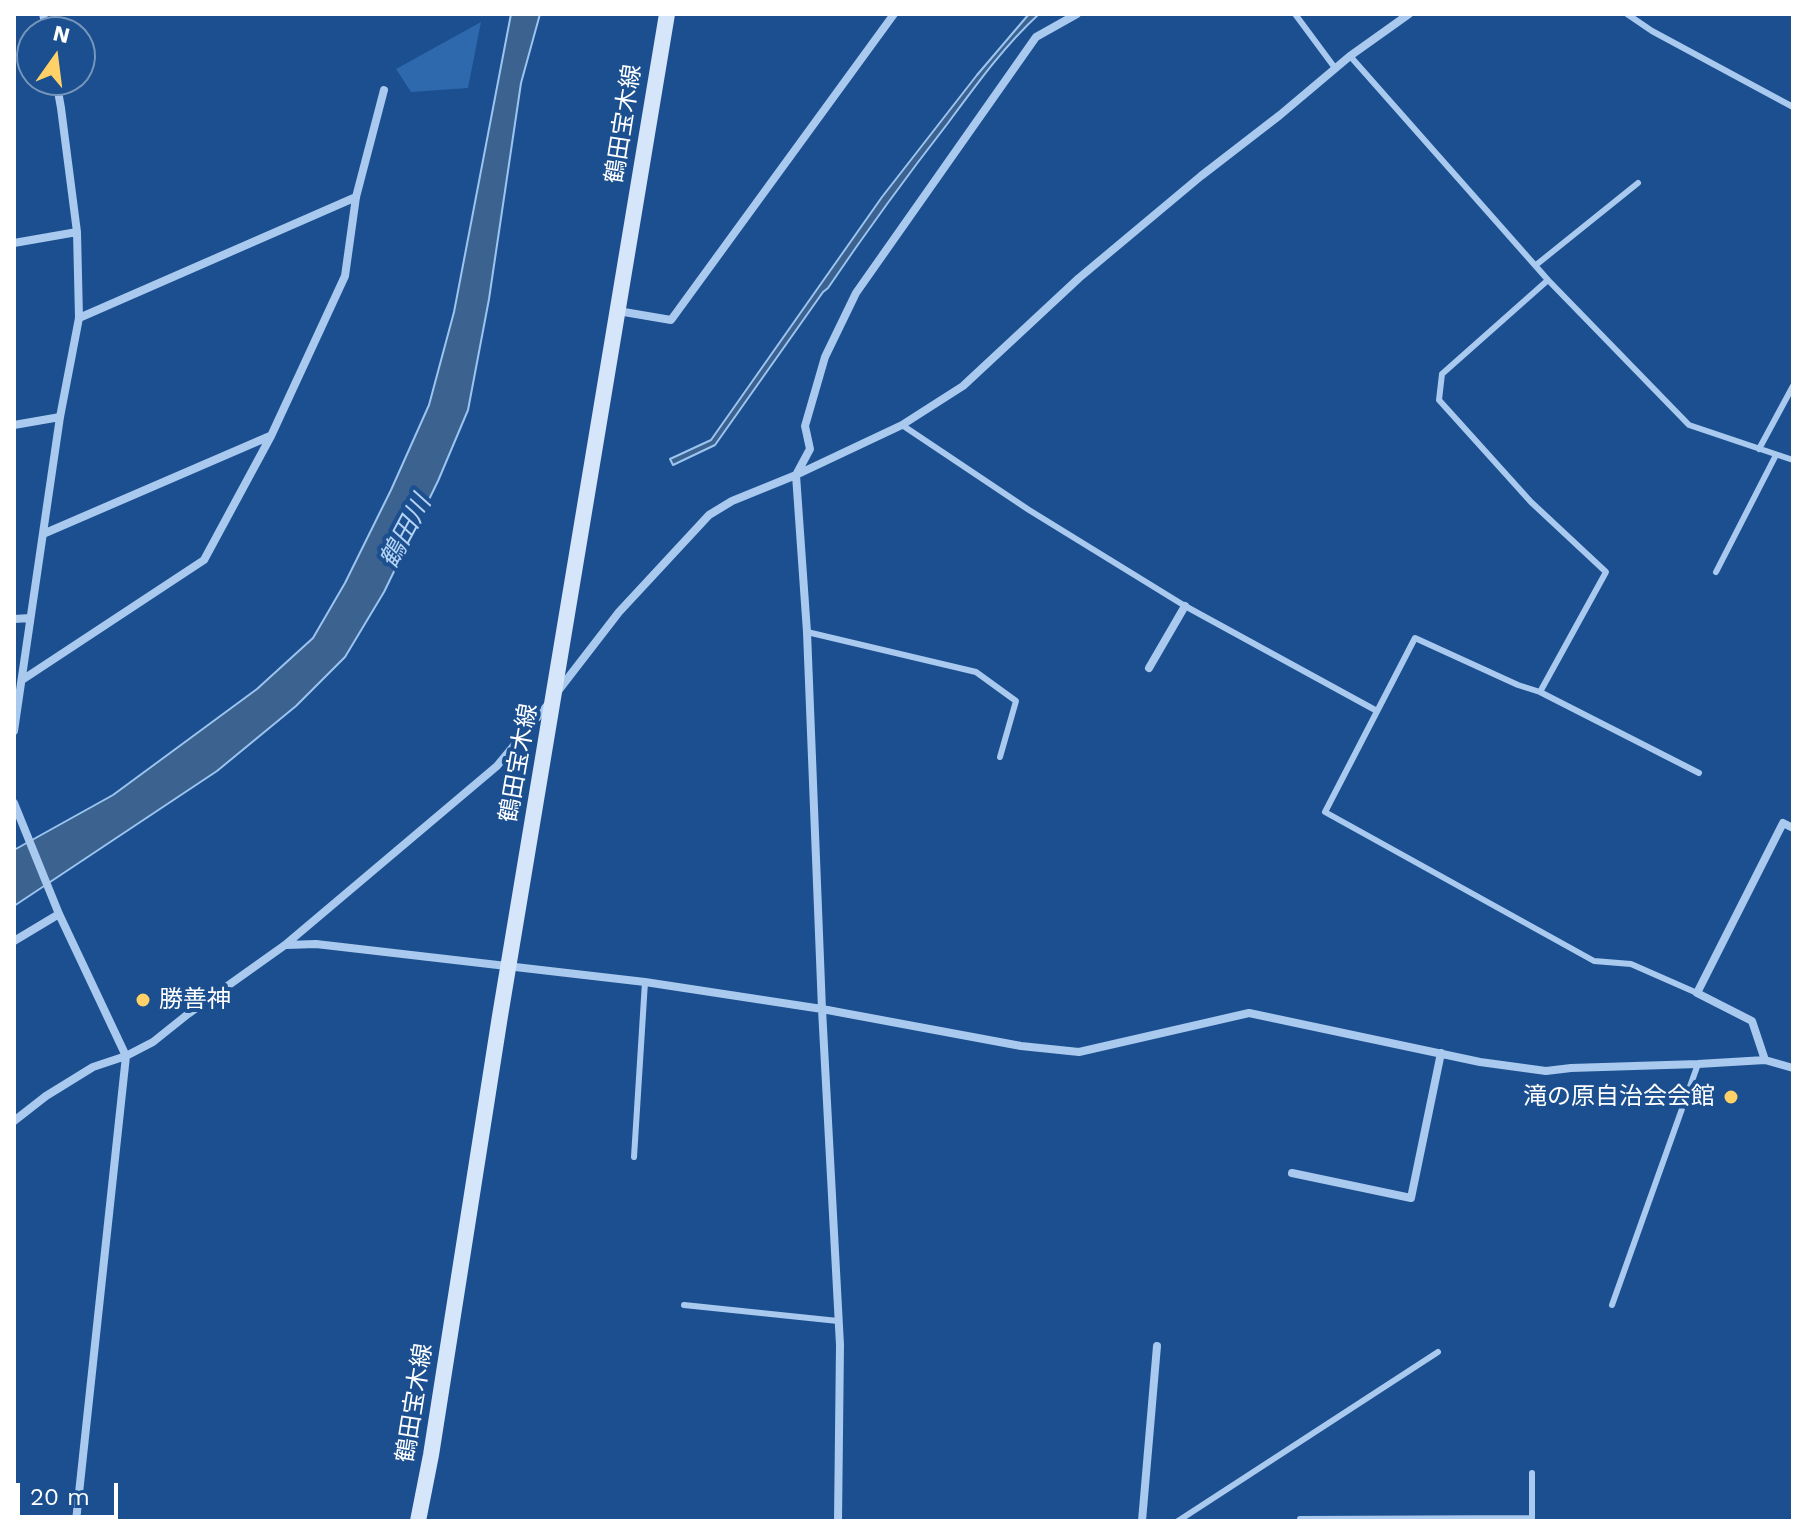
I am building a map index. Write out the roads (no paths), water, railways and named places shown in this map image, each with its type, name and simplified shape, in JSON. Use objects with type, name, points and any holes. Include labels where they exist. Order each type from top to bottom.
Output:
[{"type":"street","name":"鶴田宝木線","points":[[418,1521],[667,14]]},
{"type":"street","points":[[618,311],[671,320],[894,14]]},
{"type":"street","points":[[838,1521],[840,1345],[822,1009],[807,632],[796,475],[810,449],[805,426],[825,357],[856,293],[1036,37],[1077,14]]},
{"type":"street","points":[[14,1121],[46,1096],[93,1067],[126,1056],[153,1042],[285,945],[497,766],[619,612],[709,515],[732,501],[902,425],[963,386],[1079,278],[1201,176],[1350,56],[1409,14]]},
{"type":"street","points":[[22,680],[204,560],[271,436],[345,276],[356,197],[384,90]]},
{"type":"street","points":[[14,731],[60,417],[79,318],[77,232],[59,96]]},
{"type":"street","points":[[79,318],[356,197]]},
{"type":"street","points":[[14,243],[77,232]]},
{"type":"street","points":[[14,425],[60,417]]},
{"type":"street","points":[[43,534],[271,436]]},
{"type":"street","points":[[1149,668],[1185,606]]},
{"type":"street","points":[[14,619],[30,618]]},
{"type":"street","points":[[15,808],[59,914],[126,1056],[76,1521]]},
{"type":"street","points":[[1765,1060],[1752,1021],[1697,993],[1783,823],[1793,828]]},
{"type":"street","points":[[14,941],[59,914]]},
{"type":"street","points":[[285,945],[316,944],[645,982],[822,1009],[1021,1046],[1079,1052],[1249,1013],[1480,1062],[1546,1071],[1765,1060],[1793,1068]]},
{"type":"street","points":[[1292,1173],[1411,1198],[1441,1053]]},
{"type":"street","points":[[1142,1521],[1157,1346]]},
{"type":"lane","points":[[1295,14],[1335,68]]},
{"type":"lane","points":[[1627,14],[1652,31],[1793,107]]},
{"type":"lane","points":[[1350,56],[1548,280],[1689,425],[1793,460]]},
{"type":"lane","points":[[1536,265],[1638,183]]},
{"type":"lane","points":[[1540,692],[1606,572],[1531,502],[1439,400],[1442,374],[1548,280]]},
{"type":"lane","points":[[1759,449],[1793,386]]},
{"type":"lane","points":[[902,425],[1029,510],[1185,606],[1377,711]]},
{"type":"lane","points":[[1716,572],[1776,455]]},
{"type":"lane","points":[[807,632],[976,672],[1016,701],[1000,757]]},
{"type":"lane","points":[[1697,993],[1631,964],[1594,961],[1325,812],[1415,638],[1540,692],[1699,773]]},
{"type":"lane","points":[[634,1157],[645,982]]},
{"type":"lane","points":[[1612,1305],[1698,1064]]},
{"type":"lane","points":[[684,1305],[838,1321]]},
{"type":"lane","points":[[1178,1521],[1438,1352]]},
{"type":"lane","points":[[1300,1519],[1532,1520],[1532,1473]]},
{"type":"water","name":"鶴田川","points":[[511,14],[540,14],[521,83],[489,299],[468,410],[438,481],[384,592],[345,657],[296,706],[217,771],[14,906],[14,850],[113,795],[257,689],[313,638],[345,583],[429,405],[454,312]]},
{"type":"water","points":[[1029,14],[1039,14],[991,66],[917,164],[715,445],[673,465],[670,459],[711,440],[882,197]]},
{"type":"place","name":"勝善神","points":[[143,1000]]},
{"type":"place","name":"滝の原自治会会館","points":[[1731,1097]]}]
